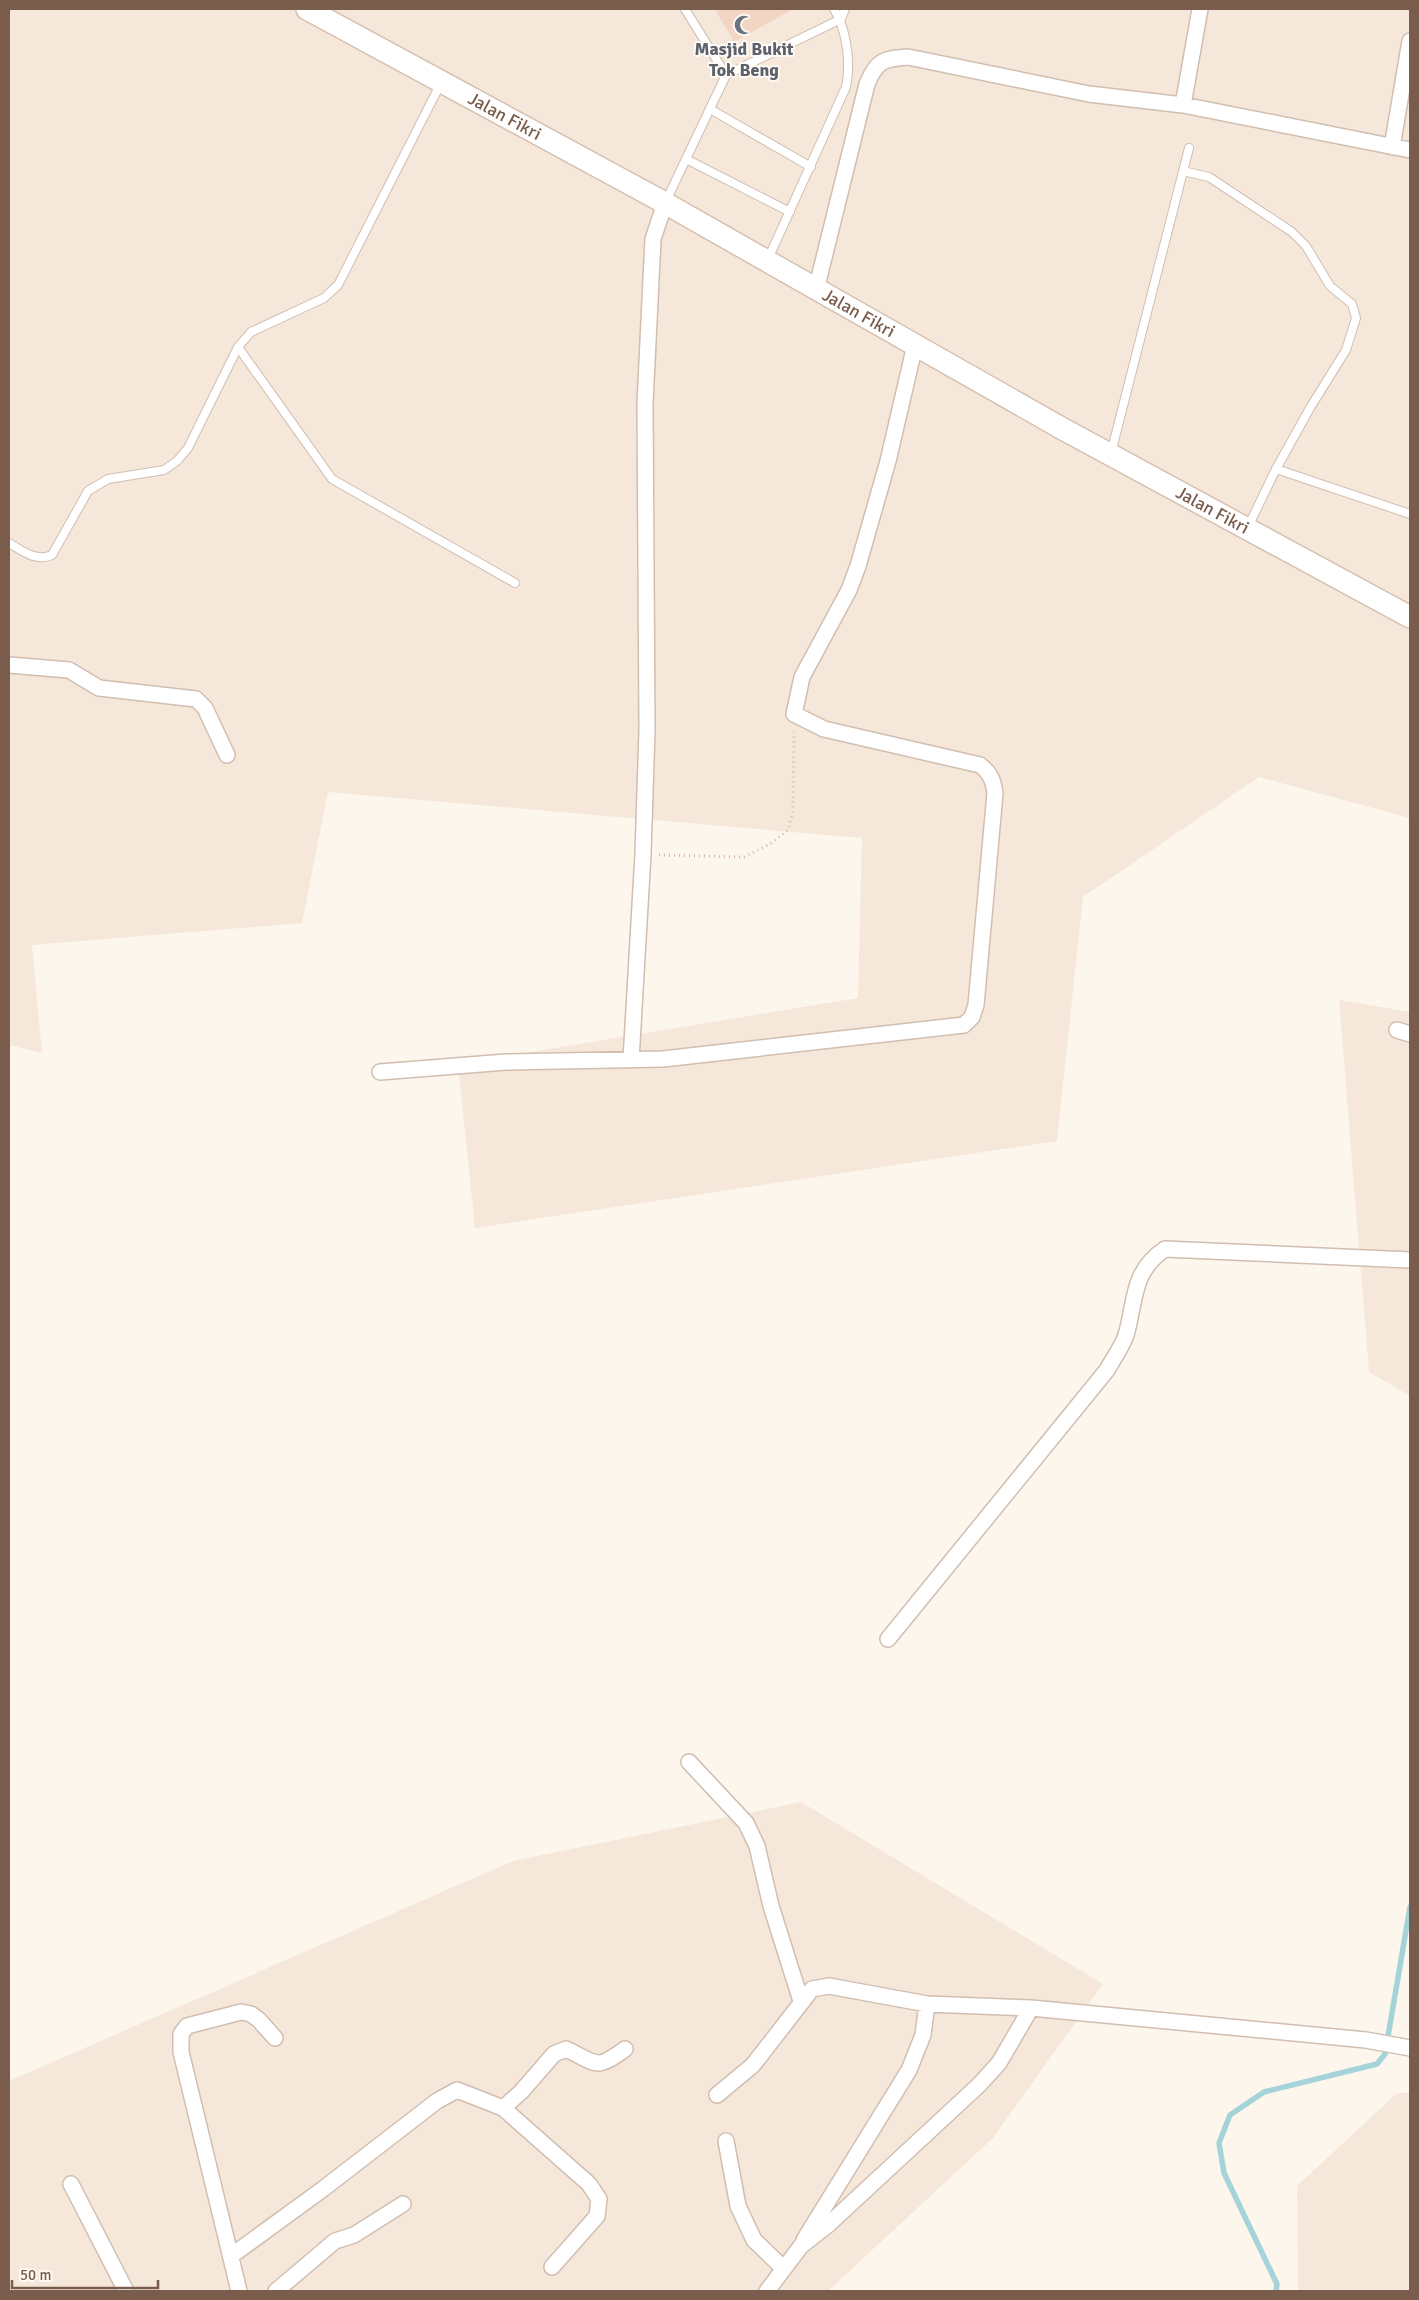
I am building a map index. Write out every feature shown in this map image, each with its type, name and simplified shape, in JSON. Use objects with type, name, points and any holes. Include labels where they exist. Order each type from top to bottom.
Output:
[{"type":"street","name":"Jalan Fikri","points":[[307,9],[665,203],[816,290],[1247,529],[1410,617]]},
{"type":"street","points":[[1183,105],[1200,9]]},
{"type":"street","points":[[1392,147],[1410,41]]},
{"type":"street","points":[[816,290],[867,84],[874,68],[886,59],[908,57],[1089,94],[1183,105],[1410,150]]},
{"type":"street","points":[[631,1060],[643,854],[648,640],[645,403],[653,239],[665,203]]},
{"type":"street","points":[[380,1072],[506,1062],[663,1059],[964,1025],[972,1018],[976,1005],[995,792],[994,780],[980,765],[824,729],[794,714],[802,677],[849,590],[858,566],[888,461],[915,345]]},
{"type":"street","points":[[9,665],[70,670],[100,688],[196,698],[205,708],[227,756]]},
{"type":"street","points":[[888,1639],[1107,1370],[1126,1337],[1136,1287],[1151,1259],[1165,1250],[1410,1260]]},
{"type":"street","points":[[690,1762],[746,1823],[757,1846],[769,1897],[801,2001]]},
{"type":"street","points":[[717,2095],[753,2065],[812,1989],[829,1986],[927,2004],[1031,2008],[1366,2040],[1406,2047]]},
{"type":"street","points":[[767,2291],[801,2246],[908,2070],[923,2034],[927,2004]]},
{"type":"street","points":[[801,2246],[829,2224],[979,2086],[999,2062],[1031,2008]]},
{"type":"street","points":[[239,2291],[181,2052],[181,2034],[187,2026],[241,2012],[251,2014],[259,2020],[275,2038]]},
{"type":"street","points":[[503,2108],[521,2092],[554,2054],[566,2049],[596,2063],[606,2063],[625,2049]]},
{"type":"street","points":[[231,2256],[444,2097],[457,2090],[503,2108],[589,2184],[599,2199],[597,2216],[552,2266]]},
{"type":"street","points":[[726,2141],[738,2206],[754,2240],[783,2268]]},
{"type":"street","points":[[71,2184],[126,2291]]},
{"type":"street","points":[[276,2291],[335,2241],[354,2234],[403,2204]]},
{"type":"lane","points":[[685,9],[726,75]]},
{"type":"lane","points":[[766,262],[846,87],[849,72],[841,20],[834,9]]},
{"type":"lane","points":[[665,203],[726,75],[841,20],[845,9]]},
{"type":"lane","points":[[9,543],[36,558],[52,555],[88,491],[108,480],[164,470],[177,461],[188,448],[238,347],[252,332],[324,298],[338,285],[441,83]]},
{"type":"lane","points":[[710,109],[810,166]]},
{"type":"lane","points":[[1111,453],[1190,148]]},
{"type":"lane","points":[[686,159],[790,212]]},
{"type":"lane","points":[[1183,171],[1209,177],[1292,232],[1306,246],[1330,286],[1352,304],[1356,318],[1346,350],[1310,408],[1276,469],[1247,529]]},
{"type":"lane","points":[[238,347],[332,479],[515,583]]},
{"type":"lane","points":[[1276,469],[1410,514]]},
{"type":"path","points":[[643,854],[744,857],[770,844],[788,830],[793,811],[794,714]]},
{"type":"shaded area","points":[[9,9],[1410,9],[1410,818],[1259,777],[1083,897],[1057,1141],[475,1228],[458,1064],[858,998],[862,838],[328,792],[302,923],[32,945],[42,1053],[9,1045]]},
{"type":"shaded area","points":[[1339,1000],[1410,1012],[1410,1396],[1369,1372]]},
{"type":"shaded area","points":[[801,1802],[1103,1984],[993,2138],[828,2291],[9,2291],[9,2081],[513,1861]]},
{"type":"shaded area","points":[[1410,2092],[1410,2291],[1298,2291],[1297,2186],[1396,2094]]},
{"type":"building","name":"Masjid Bukit Tok Beng","points":[[715,9],[793,9],[734,42]]},
{"type":"waterway","points":[[1276,2291],[1277,2284],[1224,2173],[1219,2143],[1230,2115],[1264,2092],[1377,2064],[1385,2054],[1410,1907]]},
{"type":"place","name":"Masjid Bukit Tok Beng","points":[[744,25]]}]
